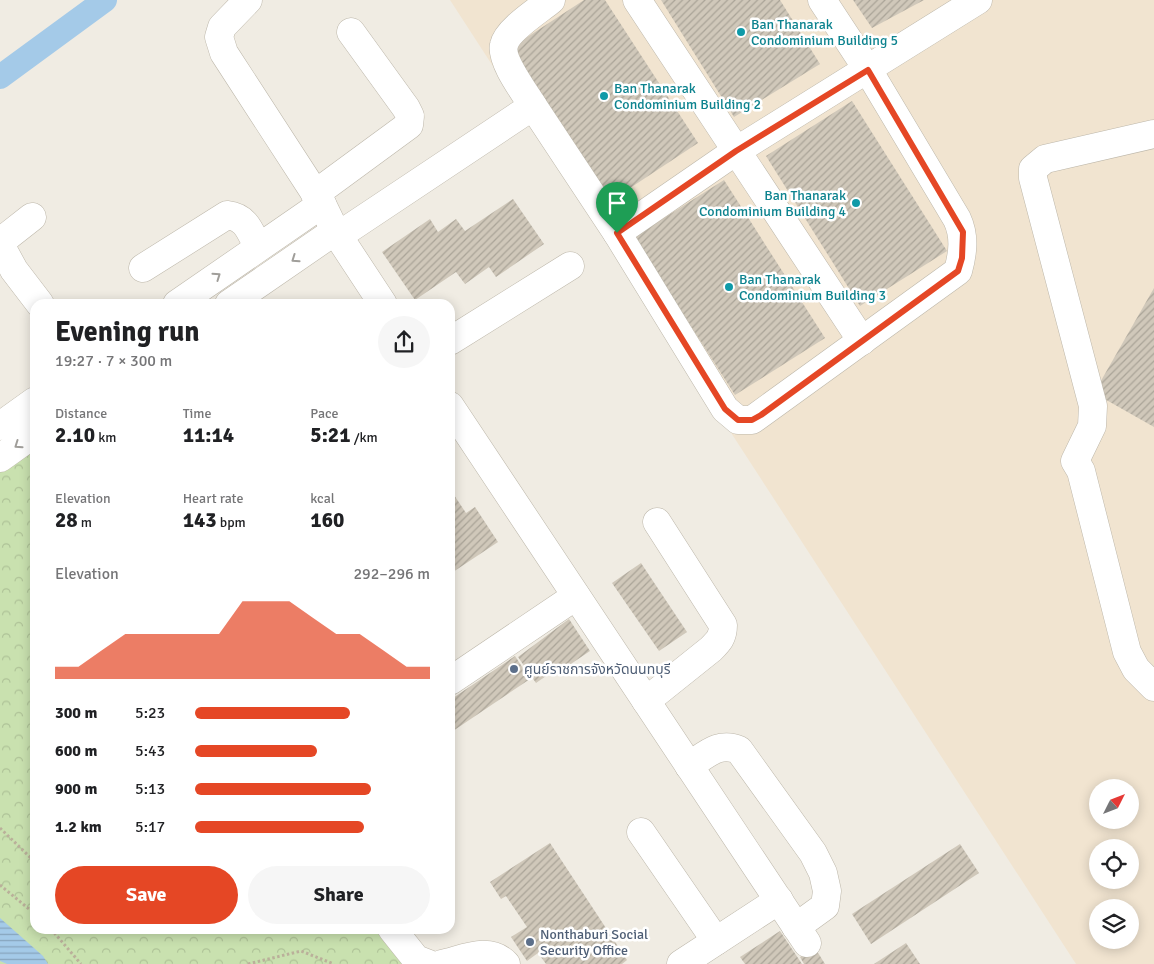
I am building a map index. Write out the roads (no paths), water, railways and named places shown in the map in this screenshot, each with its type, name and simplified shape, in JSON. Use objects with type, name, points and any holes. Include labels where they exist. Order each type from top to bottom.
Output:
[{"type":"lane","points":[[248,0],[222,27],[219,37],[224,52],[318,199],[336,234],[380,299]]},
{"type":"lane","points":[[551,0],[516,28],[504,44],[504,56],[519,86],[617,233],[725,409],[733,418],[752,420],[958,271],[962,258],[963,232],[868,70],[822,0]]},
{"type":"lane","points":[[637,0],[862,341]]},
{"type":"lane","points":[[617,233],[736,151],[978,0]]},
{"type":"lane","points":[[184,299],[248,254],[409,125],[410,120],[406,108],[352,32]]},
{"type":"lane","points":[[236,299],[533,106]]},
{"type":"lane","points":[[1154,134],[1045,159],[1033,169],[1093,406],[1092,426],[1075,460],[1081,471],[1127,652],[1136,669],[1154,687]]},
{"type":"lane","points":[[143,268],[227,215],[241,218],[248,226],[248,254],[255,286]]},
{"type":"lane","points":[[32,217],[4,239],[2,248],[14,270],[36,299]]},
{"type":"lane","points":[[455,338],[570,266]]},
{"type":"lane","points":[[0,426],[30,405]]},
{"type":"lane","points":[[455,414],[689,766],[802,935],[826,906],[827,891],[823,873],[813,853],[739,750],[729,745],[722,745],[689,766]]},
{"type":"lane","points":[[0,458],[30,437]]},
{"type":"lane","points":[[646,701],[711,649],[720,640],[723,633],[723,625],[657,522]]},
{"type":"lane","points":[[455,678],[576,596]]},
{"type":"lane","points":[[641,832],[716,941]]},
{"type":"lane","points":[[680,964],[779,900]]},
{"type":"lane","points":[[396,934],[416,959],[429,964]]},
{"type":"lane","points":[[442,964],[486,953],[500,957],[506,964]]},
{"type":"water","points":[[0,918],[43,956],[48,964],[7,964],[0,961]]},
{"type":"waterway","points":[[0,77],[105,0]]},
{"type":"place","name":"Ban Thanarak Condominium Building 5","points":[[741,32]]},
{"type":"place","name":"Ban Thanarak Condominium Building 2","points":[[604,96]]},
{"type":"place","name":"Ban Thanarak Condominium Building 4","points":[[856,203]]},
{"type":"place","name":"Ban Thanarak Condominium Building 3","points":[[729,287]]},
{"type":"place","name":"ศูนย์ราชการจังหวัดนนทบุรี","points":[[514,669]]},
{"type":"place","name":"Nonthaburi Social Security Office","points":[[530,942]]}]
